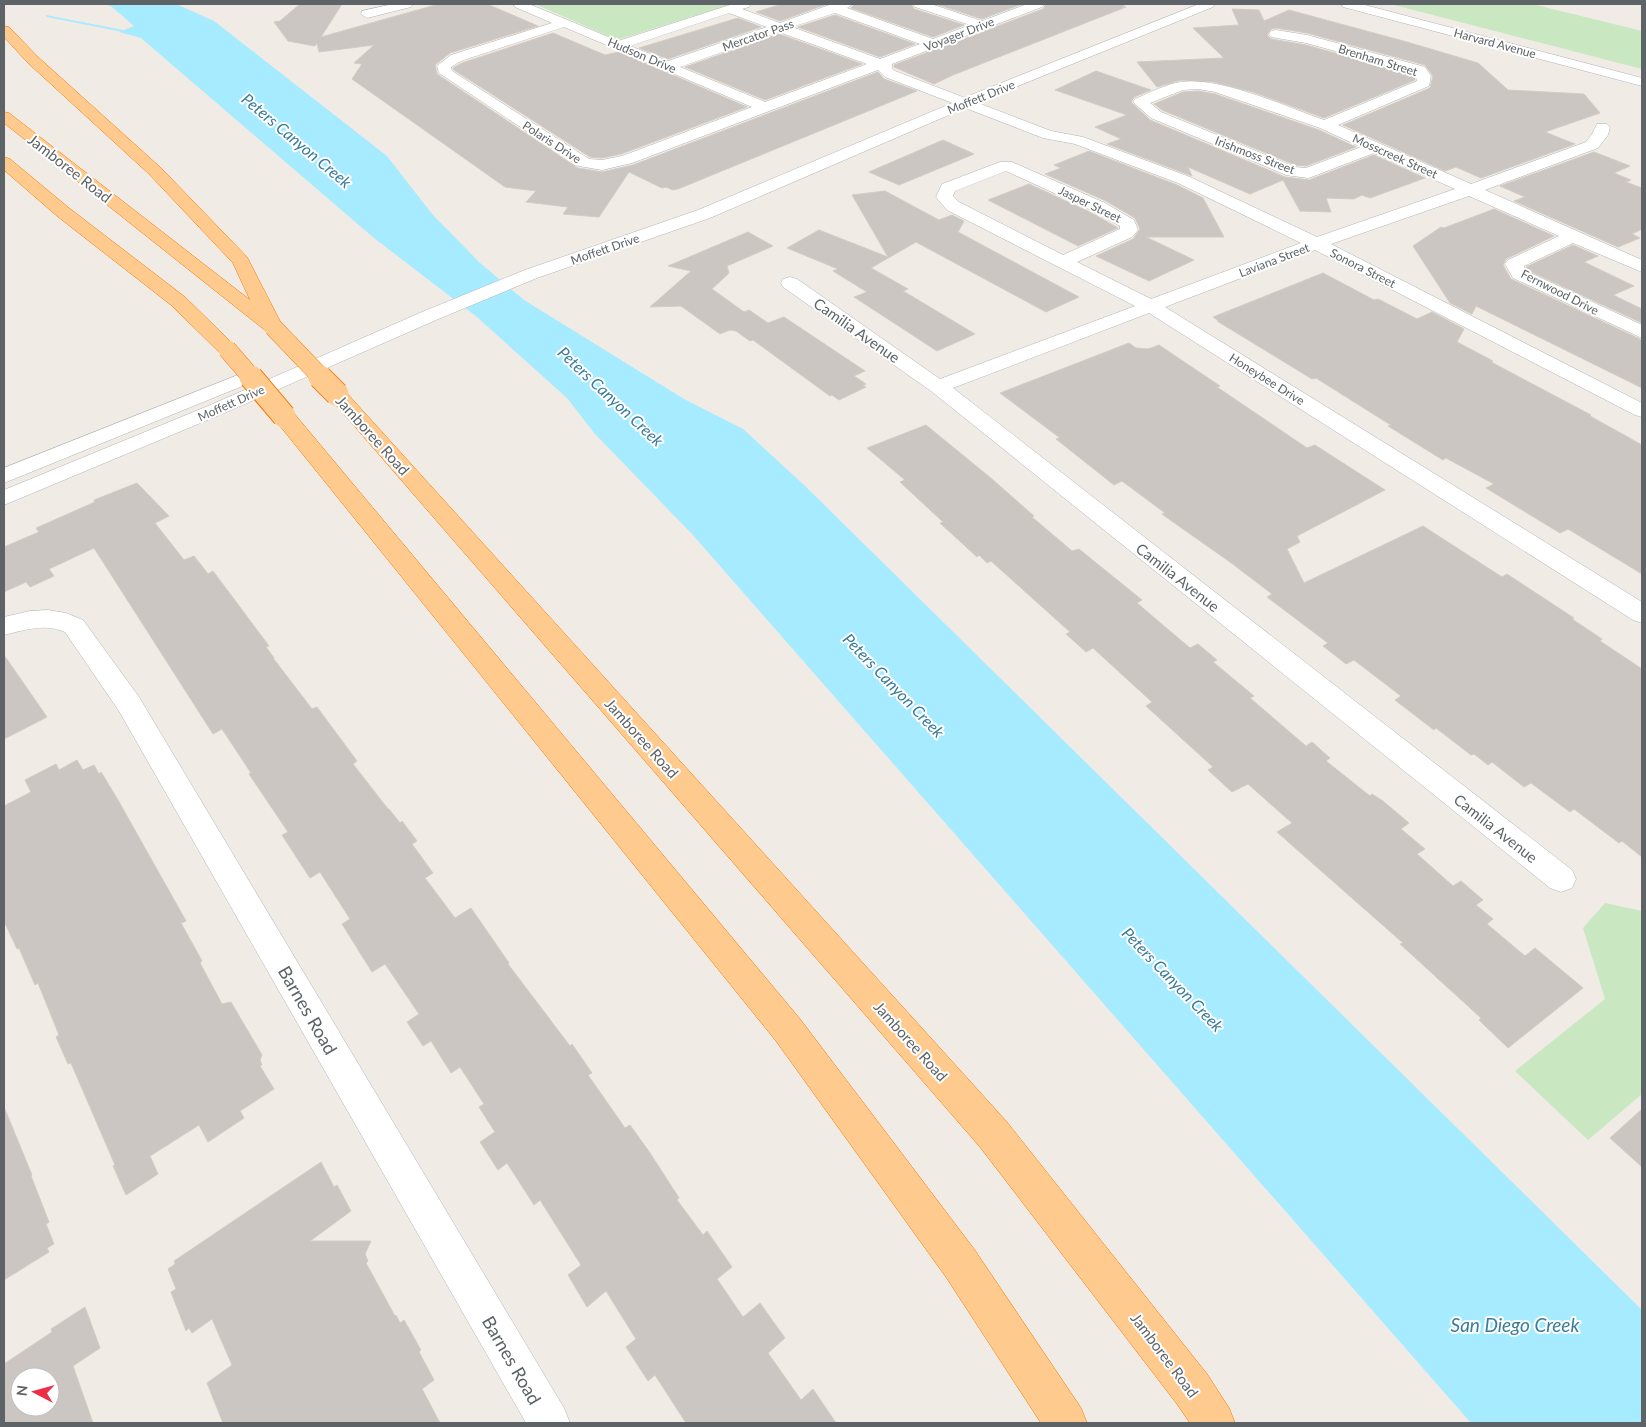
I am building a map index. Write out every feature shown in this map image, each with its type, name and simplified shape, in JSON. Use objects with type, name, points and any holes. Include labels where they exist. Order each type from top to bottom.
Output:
[{"type":"highway","points":[[4,30],[33,60],[155,171],[241,261],[273,327]]},
{"type":"highway","name":"Jamboree Road","points":[[4,116],[273,327],[337,394],[993,1134],[1192,1389],[1214,1423]]},
{"type":"highway","points":[[4,162],[62,212],[178,302],[227,349],[284,416],[788,1030],[960,1263],[1066,1423]]},
{"type":"highway","points":[[12,190],[62,212]]},
{"type":"street","points":[[367,14],[407,4]]},
{"type":"street","name":"Hudson Drive","points":[[523,4],[764,107]]},
{"type":"street","points":[[619,45],[745,4]]},
{"type":"street","name":"Mercator Pass","points":[[668,66],[848,4]]},
{"type":"street","points":[[919,4],[982,25]]},
{"type":"street","name":"Voyager Drive","points":[[880,64],[1038,4]]},
{"type":"street","name":"Moffett Drive","points":[[528,271],[704,214],[964,96],[1182,4]]},
{"type":"street","name":"Moffett Drive","points":[[964,96],[982,96],[1149,30],[1209,4]]},
{"type":"street","name":"Harvard Avenue","points":[[1347,4],[1642,82]]},
{"type":"street","name":"Harvard Avenue","points":[[1386,4],[1642,72]]},
{"type":"street","points":[[834,8],[933,44]]},
{"type":"street","points":[[729,9],[880,64],[905,69],[964,96]]},
{"type":"street","name":"Polaris Drive","points":[[564,23],[456,58],[444,66],[446,73],[585,163],[602,165],[626,160],[880,64]]},
{"type":"street","name":"Brenham Street","points":[[1276,34],[1307,39],[1420,70],[1424,76],[1424,83],[1325,125]]},
{"type":"street","points":[[880,64],[890,74],[947,96],[964,96]]},
{"type":"street","name":"Mosscreek Street","points":[[1140,102],[1182,86],[1198,85],[1218,88],[1325,125],[1641,266]]},
{"type":"street","name":"Moffett Drive","points":[[4,476],[202,395],[426,313],[690,206],[947,96]]},
{"type":"street","name":"Sonora Street","points":[[964,96],[1048,135],[1078,140],[1184,180],[1316,243],[1642,411]]},
{"type":"street","name":"Sonora Street","points":[[982,96],[1064,127],[1078,140]]},
{"type":"street","name":"Irishmoss Street","points":[[1140,102],[1156,115],[1292,172],[1308,173],[1375,147]]},
{"type":"street","name":"Laviana Street","points":[[938,387],[1316,243],[1470,190],[1592,144],[1600,135],[1602,127]]},
{"type":"street","name":"Honeybee Drive","points":[[1006,165],[948,188],[944,196],[953,206],[1152,307],[1642,614]]},
{"type":"street","name":"Jasper Street","points":[[1006,165],[1099,207],[1128,224],[1129,230],[1126,233],[1063,262]]},
{"type":"street","name":"Fernwood Drive","points":[[1573,236],[1514,264],[1519,274],[1642,332]]},
{"type":"street","name":"Camilia Avenue","points":[[790,283],[938,387],[1561,879]]},
{"type":"street","name":"Moffett Drive","points":[[4,498],[215,410],[426,313]]},
{"type":"street","name":"Barnes Road","points":[[4,626],[27,620],[47,618],[64,620],[74,626],[129,704],[550,1423]]},
{"type":"green space","points":[[535,4],[732,4],[617,40]]},
{"type":"green space","points":[[1390,4],[1532,4],[1642,31],[1642,69]]},
{"type":"green space","points":[[1605,903],[1642,911],[1642,1094],[1588,1140],[1515,1071],[1605,999],[1583,928]]},
{"type":"water","name":"San Diego Creek","points":[[105,4],[176,4],[214,21],[387,156],[432,214],[480,263],[524,300],[684,399],[743,429],[804,485],[1642,1310],[1642,1423],[1471,1423],[692,534],[595,434],[567,398],[477,317],[374,238],[141,38],[119,32],[134,26],[112,7]]},
{"type":"building","points":[[300,4],[342,4],[321,37],[439,4],[487,4],[538,26],[450,53],[435,65],[437,74],[578,168],[602,172],[633,165],[878,72],[884,79],[917,91],[678,189],[662,188],[629,172],[599,217],[563,214],[568,207],[526,202],[536,191],[505,187],[352,79],[362,64],[354,63],[374,45],[319,52],[317,43],[315,46],[288,41],[274,22],[280,21]]},
{"type":"building","points":[[782,4],[827,4],[780,21],[756,12]]},
{"type":"building","points":[[855,4],[911,4],[914,9],[964,25],[933,37],[851,8]]},
{"type":"building","points":[[936,4],[1022,4],[982,19]]},
{"type":"building","points":[[1046,4],[1126,4],[1122,7],[1126,7],[934,84],[894,67],[894,65],[1043,9]]},
{"type":"building","points":[[1232,9],[1259,10],[1264,21],[1289,10],[1407,42],[1478,63],[1508,90],[1584,94],[1600,113],[1545,132],[1575,144],[1481,178],[1456,167],[1445,171],[1343,125],[1430,88],[1433,76],[1425,65],[1307,33],[1276,28],[1271,29],[1267,35],[1271,39],[1306,45],[1413,75],[1415,80],[1324,118],[1253,92],[1214,82],[1181,80],[1157,87],[1137,62],[1224,58],[1193,28],[1239,25]]},
{"type":"building","points":[[835,15],[915,44],[880,57],[798,27]]},
{"type":"building","points":[[738,18],[761,27],[668,59],[639,48]]},
{"type":"building","points":[[553,33],[605,55],[619,52],[747,107],[621,154],[602,158],[590,157],[453,68],[462,63]]},
{"type":"building","points":[[779,34],[862,64],[765,100],[685,67]]},
{"type":"building","points":[[1096,71],[1151,90],[1134,97],[1131,102],[1150,120],[1285,177],[1309,180],[1374,155],[1425,178],[1370,198],[1362,195],[1354,199],[1326,198],[1331,212],[1300,211],[1283,180],[1250,194],[1188,167],[1192,176],[1107,144],[1121,139],[1095,127],[1127,115],[1055,90]]},
{"type":"building","points":[[1198,91],[1215,94],[1319,130],[1356,147],[1306,166],[1295,165],[1162,110],[1154,104],[1183,92]]},
{"type":"building","points":[[943,140],[974,154],[899,185],[869,172]]},
{"type":"building","points":[[1089,151],[1177,185],[1203,198],[1224,237],[1146,237],[1194,260],[1149,281],[1096,256],[1133,239],[1140,229],[1135,218],[1106,201],[1045,174],[1061,168],[1054,165]]},
{"type":"building","points":[[1594,152],[1630,166],[1614,173],[1631,180],[1626,182],[1642,188],[1642,229],[1632,234],[1640,238],[1618,247],[1514,201],[1525,197],[1500,186]]},
{"type":"building","points":[[1029,184],[1092,213],[1118,228],[1078,246],[988,200]]},
{"type":"building","points":[[885,191],[939,220],[952,215],[964,221],[958,232],[1079,297],[1046,312],[916,242],[871,268],[908,289],[903,291],[975,334],[937,351],[854,297],[867,292],[833,271],[838,269],[787,248],[819,230],[888,257],[852,195]]},
{"type":"building","points":[[1494,209],[1554,236],[1506,259],[1503,265],[1511,279],[1642,340],[1642,388],[1476,306],[1472,314],[1450,303],[1413,246],[1441,227],[1444,228]]},
{"type":"building","points":[[748,232],[773,246],[727,266],[729,273],[712,289],[744,312],[749,310],[768,323],[784,317],[865,371],[854,376],[866,384],[863,386],[866,387],[839,400],[832,395],[830,396],[753,340],[750,341],[736,331],[730,330],[720,334],[681,306],[650,307],[691,271],[668,266]]},
{"type":"building","points":[[1573,245],[1598,256],[1584,262],[1634,286],[1613,295],[1642,309],[1642,323],[1527,270],[1526,267]]},
{"type":"building","points":[[1323,273],[1374,300],[1378,299],[1417,319],[1432,312],[1464,329],[1457,342],[1642,445],[1642,574],[1568,529],[1560,533],[1486,488],[1494,484],[1446,458],[1443,460],[1316,378],[1312,379],[1213,317]]},
{"type":"building","points":[[1129,343],[1136,348],[1148,349],[1159,345],[1307,448],[1315,445],[1385,490],[1297,536],[1300,542],[1287,549],[1304,583],[1423,526],[1502,577],[1507,574],[1574,618],[1572,619],[1602,639],[1600,641],[1642,669],[1642,857],[1622,841],[1619,843],[1574,809],[1570,812],[1531,783],[1524,787],[1492,762],[1488,765],[1474,754],[1471,755],[1436,728],[1434,730],[1395,700],[1401,696],[1354,660],[1346,664],[1323,646],[1328,643],[1267,597],[1272,594],[1162,514],[1165,513],[1122,481],[1114,485],[1056,439],[1060,438],[1000,393]]},
{"type":"building","points":[[926,425],[992,479],[1072,551],[1079,549],[1142,600],[1137,603],[1190,648],[1198,644],[1217,660],[1213,662],[1254,696],[1250,698],[1306,746],[1312,742],[1330,758],[1326,761],[1370,796],[1372,794],[1383,801],[1409,823],[1401,829],[1425,849],[1417,854],[1453,886],[1461,881],[1483,900],[1476,905],[1493,919],[1487,924],[1525,956],[1535,948],[1583,988],[1508,1048],[1479,1020],[1481,1018],[1400,944],[1403,943],[1277,832],[1292,823],[1248,784],[1232,792],[1208,770],[1213,767],[1146,706],[1152,702],[1093,648],[1086,652],[1066,634],[1070,632],[991,561],[987,563],[979,555],[977,557],[900,482],[905,480],[867,448]]},
{"type":"building","points":[[137,483],[169,516],[155,523],[184,560],[194,556],[208,574],[213,571],[269,646],[266,647],[273,658],[312,709],[317,707],[357,761],[353,764],[388,809],[400,823],[402,821],[417,841],[412,844],[433,873],[425,878],[455,918],[471,908],[508,964],[570,1046],[572,1044],[592,1073],[588,1075],[625,1128],[630,1125],[650,1153],[679,1198],[677,1200],[703,1235],[707,1231],[732,1267],[717,1279],[743,1317],[760,1303],[785,1338],[768,1353],[801,1400],[813,1389],[836,1423],[686,1423],[655,1375],[648,1381],[626,1347],[636,1339],[606,1291],[587,1307],[568,1275],[581,1265],[540,1200],[534,1205],[507,1163],[498,1170],[480,1142],[495,1132],[479,1107],[484,1104],[460,1067],[451,1073],[431,1041],[423,1046],[407,1022],[419,1014],[385,964],[372,972],[342,924],[350,919],[320,872],[310,878],[282,835],[288,832],[249,774],[251,773],[222,729],[213,734],[94,548],[49,569],[54,576],[30,587],[26,582],[4,592],[4,547],[39,532],[36,528],[95,502],[94,500]]},
{"type":"building","points":[[4,655],[47,717],[4,739]]},
{"type":"building","points":[[77,760],[83,770],[94,765],[99,774],[101,772],[118,800],[186,921],[181,923],[202,961],[200,963],[222,1004],[231,1002],[262,1055],[260,1060],[262,1065],[260,1066],[274,1089],[240,1111],[244,1118],[208,1142],[199,1125],[150,1156],[158,1174],[126,1195],[71,1063],[68,1064],[56,1037],[59,1035],[38,983],[35,985],[19,948],[17,949],[4,921],[4,806],[31,792],[25,780],[56,764],[59,770]]},
{"type":"building","points":[[4,1107],[32,1175],[49,1222],[46,1224],[54,1244],[47,1248],[49,1252],[4,1280]]},
{"type":"building","points":[[1642,1109],[1642,1167],[1610,1138]]},
{"type":"building","points":[[321,1162],[334,1187],[337,1185],[351,1211],[310,1241],[371,1241],[365,1254],[368,1261],[366,1263],[395,1316],[400,1323],[404,1320],[421,1350],[419,1352],[434,1380],[422,1389],[440,1423],[223,1423],[207,1383],[232,1365],[212,1319],[192,1333],[189,1328],[186,1331],[171,1292],[176,1289],[168,1269],[175,1264],[174,1261]]},
{"type":"building","points":[[85,1307],[100,1348],[73,1366],[93,1423],[4,1423],[4,1364],[52,1332],[51,1329]]},
{"type":"waterway","points":[[47,16],[133,33]]},
{"type":"water label","name":"Peters Canyon Creek","points":[[297,140]]},
{"type":"water label","name":"Peters Canyon Creek","points":[[611,396]]},
{"type":"water label","name":"Peters Canyon Creek","points":[[894,685]]},
{"type":"water label","name":"Peters Canyon Creek","points":[[1173,979]]}]
